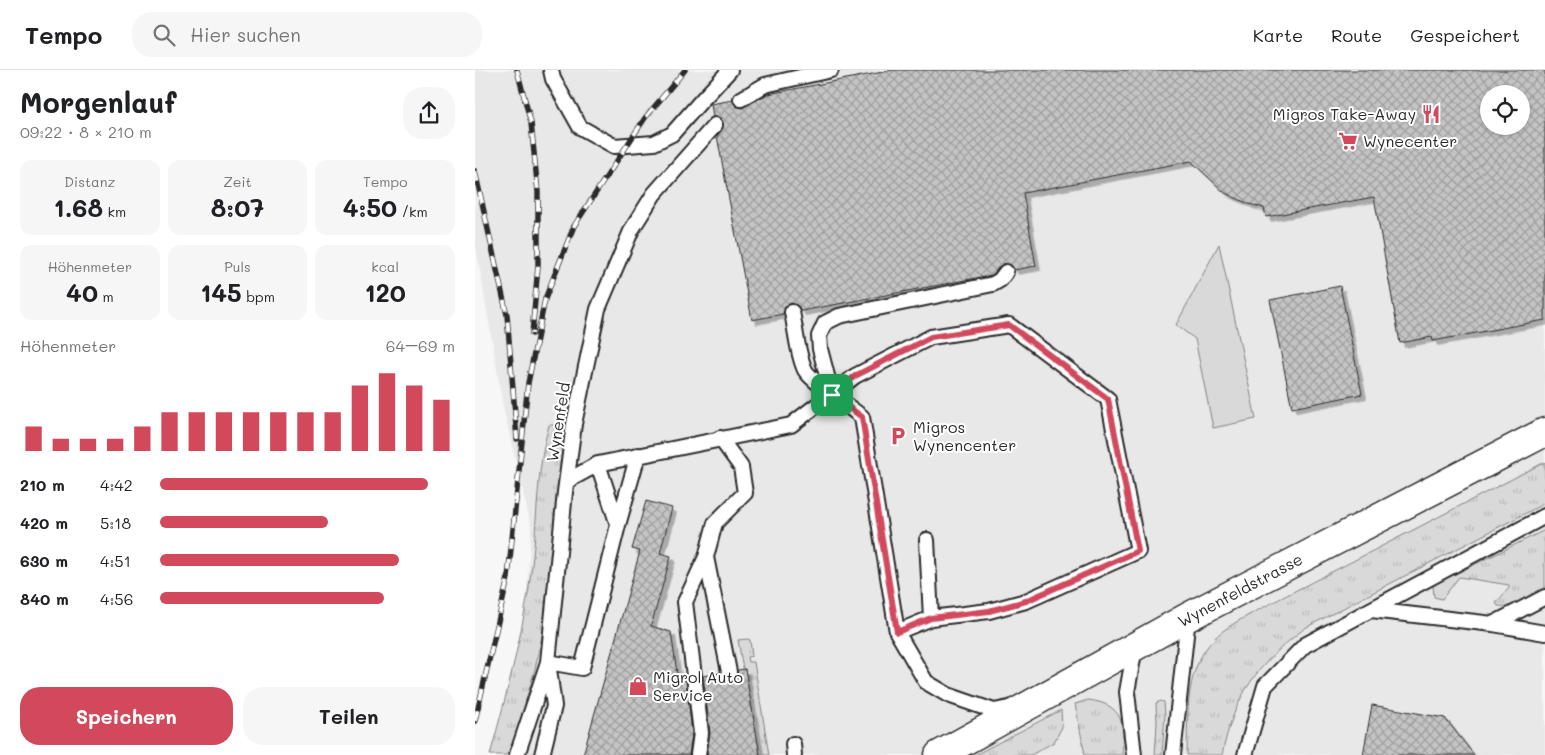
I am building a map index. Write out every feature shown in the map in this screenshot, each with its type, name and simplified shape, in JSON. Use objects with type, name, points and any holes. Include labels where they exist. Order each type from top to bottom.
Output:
[{"type":"street","name":"Wynenfeldstrasse","points":[[939,755],[1188,617],[1545,432]]},
{"type":"lane","points":[[551,70],[553,79],[580,127],[614,146],[655,143],[672,134],[730,70]]},
{"type":"lane","points":[[741,99],[765,85],[831,70]]},
{"type":"lane","name":"Wynenfeld","points":[[517,755],[548,662],[567,481],[579,398],[598,309],[637,222],[655,194],[715,125]]},
{"type":"lane","points":[[832,395],[820,349],[819,336],[825,323],[839,316],[993,284],[1000,280],[1006,272]]},
{"type":"lane","points":[[792,312],[799,353],[806,372],[832,395],[862,417],[897,632],[926,682],[947,695],[995,711],[1034,704]]},
{"type":"lane","points":[[567,481],[598,464],[791,425],[855,376],[931,337],[1009,325],[1108,399],[1138,551],[1026,601],[989,611],[931,618],[897,632]]},
{"type":"lane","points":[[697,755],[701,733],[685,602],[706,557],[715,523],[745,493],[741,467],[720,438]]},
{"type":"lane","points":[[542,755],[554,706],[548,662],[582,668],[618,525],[638,456]]},
{"type":"lane","points":[[598,464],[618,525]]},
{"type":"lane","points":[[1245,755],[1265,686],[1305,645],[1545,516]]},
{"type":"lane","points":[[927,540],[931,618]]},
{"type":"lane","points":[[706,557],[729,672]]},
{"type":"lane","points":[[1493,624],[1545,597]]},
{"type":"lane","points":[[1371,610],[1493,624],[1545,634]]},
{"type":"lane","points":[[1173,755],[1188,617]]},
{"type":"lane","points":[[1134,755],[1127,692],[1135,647]]},
{"type":"shaded area","points":[[475,70],[1545,70],[1545,755],[491,755],[525,621],[531,526],[504,411],[475,241]]},
{"type":"green space","points":[[1219,244],[1256,419],[1213,428],[1195,339],[1176,325]]},
{"type":"green space","points":[[549,425],[567,425],[546,618],[535,669],[510,755],[490,755],[520,637],[532,565],[542,459]]},
{"type":"green space","points":[[1545,462],[1545,503],[1305,628],[1273,655],[1250,683],[1234,715],[1222,755],[1187,755],[1189,694],[1192,680],[1204,652],[1223,631],[1258,610]]},
{"type":"green space","points":[[1545,530],[1545,588],[1523,602],[1498,606],[1496,603],[1509,588],[1509,585],[1459,577],[1442,599],[1434,597],[1433,586],[1439,582]]},
{"type":"green space","points":[[738,640],[750,640],[752,656],[747,657],[748,662],[754,662],[769,755],[760,755],[745,669],[743,669]]},
{"type":"green space","points":[[1088,700],[1109,706],[1120,718],[1123,734],[1122,755],[1085,755],[1075,704]]},
{"type":"green space","points":[[1164,702],[1165,715],[1162,755],[1155,755],[1156,703]]},
{"type":"green space","points":[[1061,710],[1062,727],[1054,742],[1031,755],[975,755]]},
{"type":"building","points":[[893,70],[1545,70],[1545,320],[1433,341],[1432,337],[1400,343],[1374,197],[1266,217],[1264,208],[1249,204],[1225,193],[1191,161],[1023,193],[1036,266],[1014,270],[1011,265],[1003,264],[992,275],[801,311],[798,306],[791,303],[786,306],[783,314],[752,320],[717,136],[723,127],[723,123],[720,118],[713,117],[711,104],[733,100],[736,106],[742,108],[768,94]]},
{"type":"building","points":[[1340,286],[1362,394],[1292,408],[1270,300]]},
{"type":"building","points":[[646,501],[672,508],[660,553],[671,556],[651,626],[671,632],[678,680],[686,679],[692,733],[689,755],[583,755],[640,551],[632,549]]},
{"type":"building","points":[[745,669],[760,755],[707,755],[710,732],[703,676],[720,673],[723,678],[730,681],[735,678],[738,670]]},
{"type":"building","points":[[1372,705],[1445,718],[1474,755],[1363,755]]},
{"type":"railway","points":[[517,70],[531,123],[538,192],[538,266],[532,334]]},
{"type":"railway","points":[[475,721],[508,578],[528,383],[545,299],[574,226],[645,118],[685,70]]},
{"type":"railway","points":[[475,171],[507,315],[517,439]]},
{"type":"place","name":"Migros Take-Away","points":[[1431,114]]},
{"type":"place","name":"Wynecenter","points":[[1348,141]]},
{"type":"place","name":"Migros Wynencenter","points":[[898,436]]},
{"type":"place","name":"Migrol Auto Service","points":[[638,686]]},
{"type":"route","points":[[1009,325],[1108,399],[1138,551],[1026,601],[989,611],[931,618],[897,632],[862,417],[832,395],[855,376],[931,337],[1009,325]]}]
